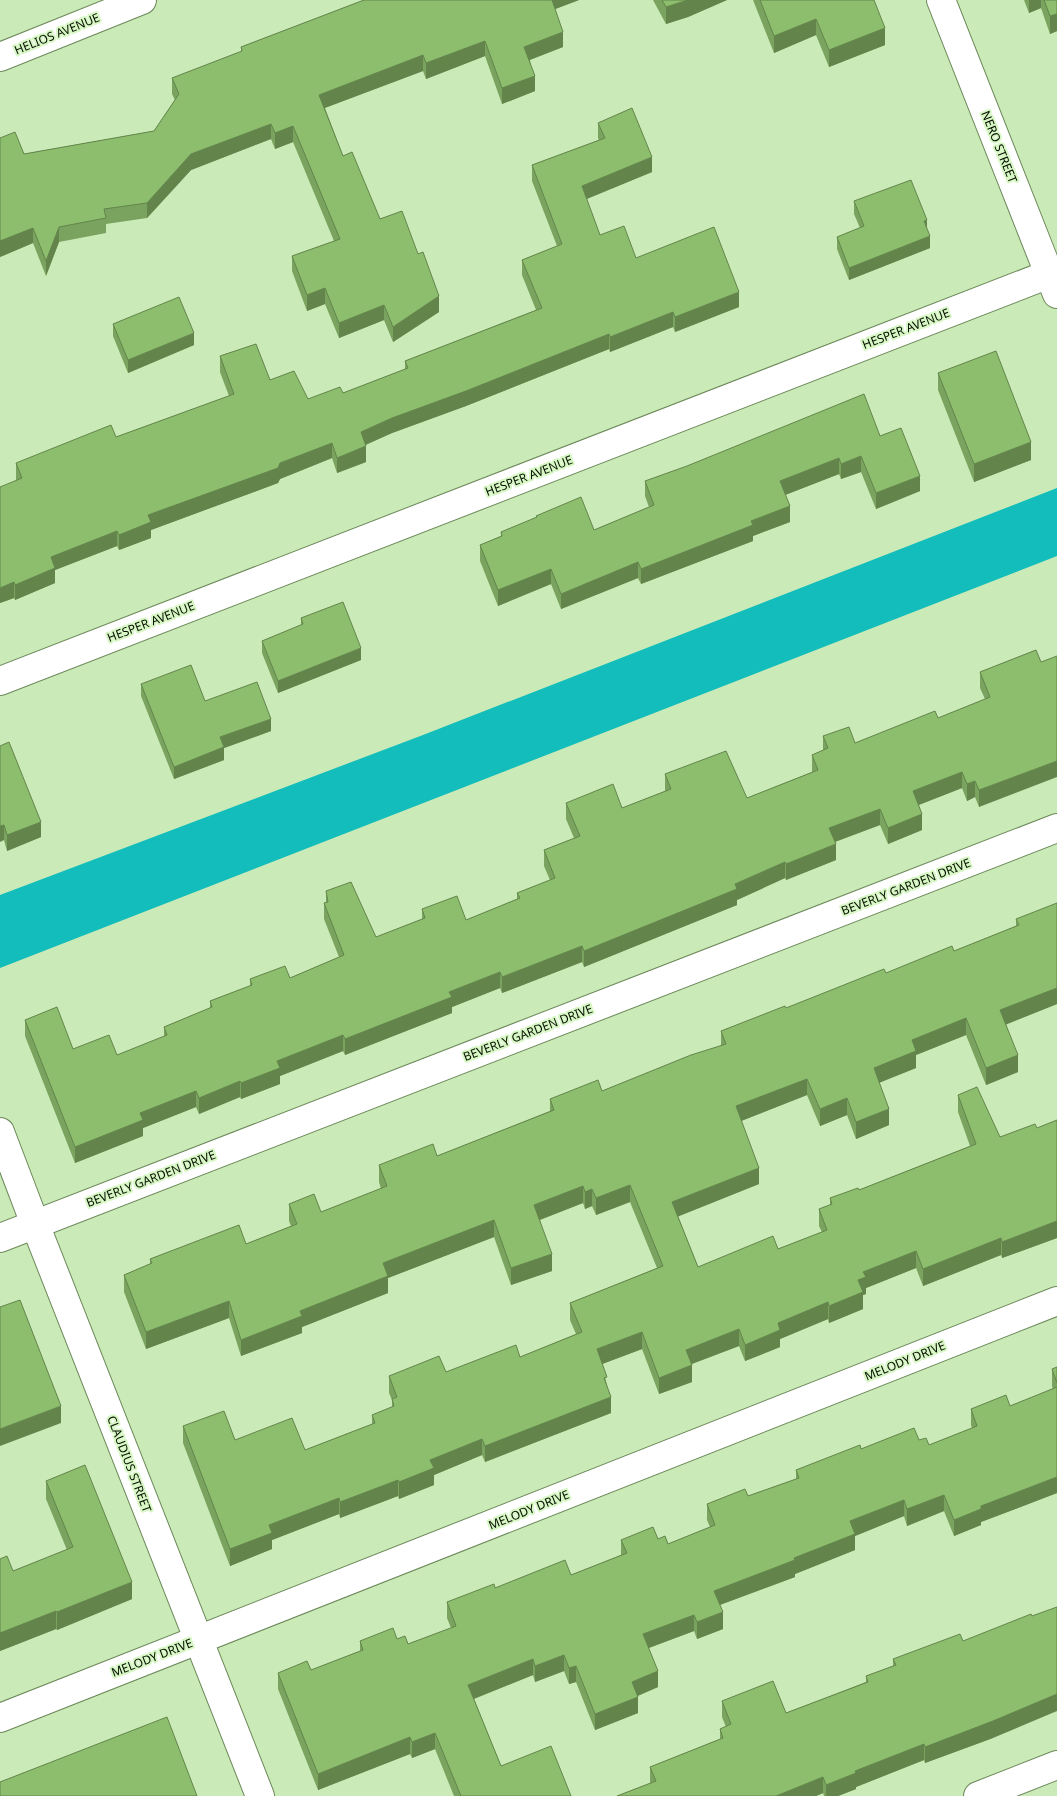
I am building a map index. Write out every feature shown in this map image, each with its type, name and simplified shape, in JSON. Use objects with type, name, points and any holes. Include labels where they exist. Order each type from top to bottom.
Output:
[{"type":"street","name":"HELIOS AVENUE","points":[[0,56],[142,0]]},
{"type":"street","name":"NERO STREET","points":[[941,0],[1054,280]]},
{"type":"street","name":"HESPER AVENUE","points":[[0,681],[1054,280]]},
{"type":"street","name":"BEVERLY GARDEN DRIVE","points":[[0,1238],[1057,828]]},
{"type":"street","name":"CLAUDIUS STREET","points":[[0,1132],[260,1796]]},
{"type":"street","name":"MELODY DRIVE","points":[[0,1718],[1057,1301]]},
{"type":"street","points":[[978,1796],[1057,1765]]},
{"type":"water","points":[[1057,488],[1057,556],[0,968],[0,895],[423,735]]},
{"type":"building","points":[[364,0],[552,0],[563,32],[524,47],[535,76],[502,88],[485,41],[426,63],[423,55],[319,95],[343,156],[352,152],[380,219],[402,211],[418,254],[423,252],[439,296],[393,327],[384,305],[339,323],[325,288],[307,295],[292,256],[340,239],[293,126],[275,133],[271,124],[191,154],[147,203],[104,209],[106,218],[59,227],[46,261],[33,228],[0,241],[0,138],[15,132],[24,154],[154,131],[179,94],[172,78],[242,51],[241,47]]},
{"type":"building","points":[[662,0],[688,0],[666,7]]},
{"type":"building","points":[[760,0],[874,0],[885,28],[829,50],[816,19],[774,36]]},
{"type":"building","points":[[1044,0],[1057,0],[1057,14],[1050,16]]},
{"type":"building","points":[[632,108],[652,157],[582,186],[600,235],[624,226],[636,258],[714,227],[739,292],[675,317],[673,312],[610,337],[609,334],[466,391],[392,418],[361,432],[366,446],[337,458],[332,443],[280,463],[278,468],[148,515],[151,522],[119,535],[117,531],[51,557],[55,568],[15,585],[14,582],[0,588],[0,487],[22,478],[16,463],[111,425],[116,437],[234,394],[220,356],[256,344],[270,380],[294,371],[308,399],[340,387],[343,393],[408,368],[405,361],[542,308],[522,260],[562,244],[532,165],[605,138],[598,123]]},
{"type":"building","points":[[911,180],[927,220],[924,221],[930,236],[849,268],[837,237],[864,226],[854,201]]},
{"type":"building","points":[[179,297],[194,333],[128,360],[113,324]]},
{"type":"building","points":[[996,351],[1031,442],[974,464],[938,373]]},
{"type":"building","points":[[864,394],[880,436],[901,428],[920,476],[876,493],[861,456],[841,464],[839,458],[780,481],[790,506],[751,521],[753,525],[641,569],[638,562],[561,594],[551,569],[498,590],[480,545],[502,536],[501,532],[581,497],[594,530],[654,505],[645,481],[687,466]]},
{"type":"building","points":[[343,602],[361,648],[278,681],[262,641],[303,624],[301,618]]},
{"type":"building","points":[[1036,650],[1041,662],[1057,656],[1057,761],[979,790],[975,781],[967,784],[962,772],[913,791],[922,814],[888,828],[880,809],[829,828],[836,844],[786,864],[785,862],[735,884],[737,889],[584,951],[582,946],[502,977],[500,972],[449,992],[452,997],[345,1039],[343,1035],[277,1061],[280,1068],[241,1083],[240,1081],[199,1098],[196,1091],[140,1113],[143,1120],[75,1147],[25,1020],[57,1007],[73,1049],[109,1035],[117,1055],[167,1035],[164,1027],[212,1007],[210,1001],[252,985],[250,979],[285,966],[290,978],[344,955],[324,903],[328,902],[326,891],[351,882],[376,937],[425,918],[422,909],[457,896],[466,920],[520,898],[517,893],[555,878],[544,850],[580,836],[566,803],[613,784],[622,808],[671,789],[665,774],[726,751],[747,798],[818,770],[812,755],[828,748],[823,736],[849,727],[855,743],[935,711],[938,718],[990,697],[980,672]]},
{"type":"building","points":[[191,665],[205,701],[257,682],[271,719],[220,737],[224,747],[174,767],[141,684]]},
{"type":"building","points":[[9,742],[41,822],[7,835],[4,825],[0,826],[0,746]]},
{"type":"building","points":[[1057,903],[1057,988],[1000,1010],[1018,1055],[986,1068],[966,1018],[912,1040],[916,1051],[874,1068],[889,1109],[856,1122],[847,1098],[820,1109],[807,1079],[736,1106],[759,1168],[672,1202],[698,1267],[773,1236],[778,1249],[827,1230],[819,1209],[832,1204],[830,1198],[858,1188],[859,1190],[976,1144],[958,1095],[977,1087],[1000,1137],[1035,1124],[1037,1128],[1057,1120],[1057,1221],[1002,1242],[1001,1238],[923,1269],[916,1251],[863,1272],[866,1277],[858,1280],[863,1292],[829,1306],[828,1302],[778,1323],[780,1330],[745,1345],[739,1329],[686,1350],[692,1365],[659,1378],[642,1332],[597,1349],[607,1377],[604,1378],[611,1397],[485,1446],[482,1439],[430,1460],[434,1468],[340,1502],[339,1498],[269,1525],[272,1533],[230,1549],[183,1426],[224,1411],[235,1440],[292,1418],[305,1450],[375,1423],[372,1415],[394,1406],[392,1399],[397,1397],[389,1376],[439,1356],[446,1372],[516,1345],[520,1357],[582,1332],[570,1303],[663,1266],[630,1185],[596,1198],[592,1189],[585,1192],[583,1186],[534,1205],[552,1254],[511,1268],[494,1220],[383,1263],[388,1276],[300,1311],[302,1316],[241,1340],[229,1301],[146,1332],[124,1275],[152,1263],[150,1259],[239,1225],[246,1244],[297,1224],[289,1204],[314,1194],[321,1212],[387,1186],[379,1165],[433,1144],[437,1156],[554,1110],[550,1099],[598,1080],[602,1091],[691,1055],[726,1044],[721,1031],[785,1006],[786,1008],[884,969],[886,973],[952,946],[954,951],[1019,925],[1016,919]]},
{"type":"building","points":[[20,1300],[61,1406],[0,1429],[0,1307]]},
{"type":"building","points":[[1057,1367],[1057,1383],[1052,1369]]},
{"type":"building","points":[[1057,1387],[1057,1477],[981,1506],[981,1509],[954,1520],[944,1495],[907,1509],[904,1500],[850,1521],[855,1534],[794,1558],[795,1560],[714,1591],[723,1612],[697,1622],[694,1615],[643,1634],[658,1671],[632,1682],[638,1697],[595,1714],[576,1666],[569,1668],[564,1655],[535,1666],[533,1659],[468,1685],[501,1766],[551,1746],[571,1796],[461,1796],[435,1733],[412,1742],[410,1737],[318,1774],[278,1673],[307,1661],[311,1670],[363,1650],[360,1641],[393,1628],[397,1639],[405,1636],[408,1644],[456,1626],[447,1602],[494,1584],[495,1588],[565,1560],[571,1575],[627,1553],[621,1540],[653,1527],[658,1539],[665,1536],[668,1544],[715,1525],[707,1504],[745,1489],[748,1496],[799,1478],[796,1470],[860,1445],[861,1449],[914,1428],[919,1440],[926,1438],[929,1445],[977,1426],[971,1409],[1006,1395],[1010,1406]]},
{"type":"building","points":[[85,1465],[132,1582],[0,1633],[0,1559],[7,1556],[13,1571],[73,1547],[46,1481]]},
{"type":"building","points":[[1057,1607],[1057,1694],[925,1747],[924,1744],[855,1771],[856,1773],[826,1785],[823,1777],[776,1796],[617,1796],[656,1781],[650,1767],[723,1738],[720,1729],[731,1724],[722,1701],[773,1681],[786,1713],[868,1682],[866,1676],[896,1665],[893,1659],[960,1634],[963,1641],[1031,1614],[1032,1616]]},
{"type":"building","points":[[167,1717],[197,1796],[0,1796],[0,1782]]}]
